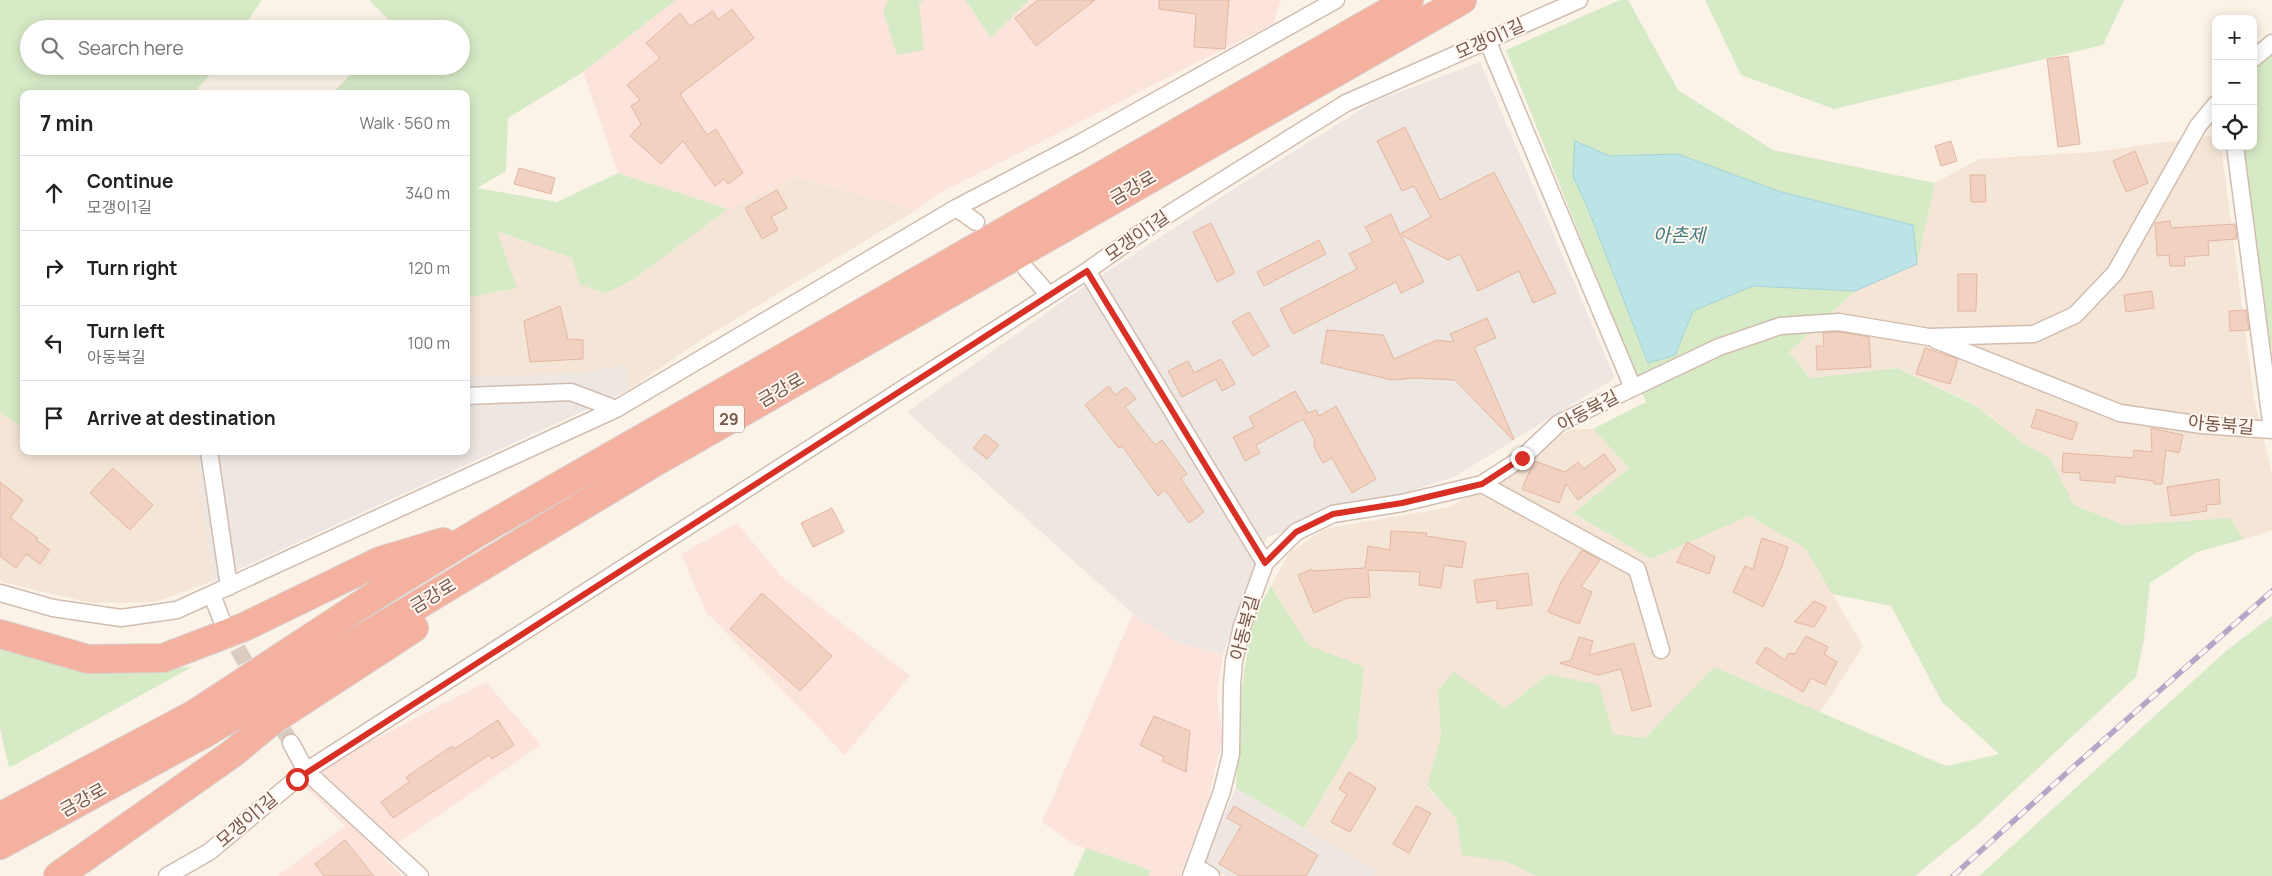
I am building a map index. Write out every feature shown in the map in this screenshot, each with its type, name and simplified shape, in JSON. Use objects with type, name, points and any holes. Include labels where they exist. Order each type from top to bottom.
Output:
[{"type":"highway","name":"금강로","points":[[0,817],[192,715],[378,592],[482,530],[1409,0]]},
{"type":"highway","name":"금강로","points":[[0,845],[207,732],[655,462],[1462,0]]},
{"type":"highway","points":[[58,876],[232,753],[272,720],[636,485],[655,462]]},
{"type":"highway","points":[[0,634],[88,659],[163,658],[244,627],[380,561],[482,530]]},
{"type":"street","points":[[0,593],[53,608],[121,618],[177,610],[212,595],[616,409],[956,208],[1080,143],[1336,0]]},
{"type":"street","name":"모갱이1길","points":[[167,876],[209,852],[306,771],[1087,271],[1156,222],[1346,103],[1580,0]]},
{"type":"street","points":[[1487,40],[1633,388]]},
{"type":"street","points":[[2257,56],[2272,43]]},
{"type":"street","name":"아동북길","points":[[1929,338],[2034,334],[2075,315],[2115,273],[2198,126],[2215,105]]},
{"type":"street","name":"아동북길","points":[[1193,871],[1222,791],[1231,754],[1234,661],[1242,626],[1265,563],[1296,532],[1333,514],[1402,503],[1482,484],[1522,458],[1559,422],[1719,347],[1780,326],[1840,322],[1929,338],[2120,413],[2202,425],[2272,430],[2236,150]]},
{"type":"street","points":[[956,208],[976,222]]},
{"type":"street","points":[[1026,269],[1049,295]]},
{"type":"street","points":[[1087,271],[1265,563]]},
{"type":"street","points":[[470,396],[571,392],[616,409]]},
{"type":"street","points":[[210,455],[229,587]]},
{"type":"street","points":[[1482,484],[1637,569],[1661,650]]},
{"type":"street","points":[[212,595],[223,623]]},
{"type":"street","points":[[291,743],[306,771],[420,876]]},
{"type":"street","points":[[1193,871],[1211,876]]},
{"type":"shaded area","points":[[676,0],[888,0],[883,12],[924,50],[918,3],[924,0],[965,0],[991,37],[1029,0],[1281,0],[1273,24],[942,192],[916,210],[795,177],[728,209],[618,173],[583,72]]},
{"type":"shaded area","points":[[1480,62],[1615,378],[1454,477],[1267,537],[1223,654],[1177,642],[1133,614],[907,412],[1070,296],[1243,183],[1375,101]]},
{"type":"shaded area","points":[[2212,136],[2212,150],[2222,150],[2254,398],[2272,474],[2272,530],[2244,539],[2230,518],[2124,525],[2074,505],[2051,459],[2022,442],[1975,404],[1897,368],[1810,378],[1789,352],[1855,291],[1917,264],[1935,183],[1979,159],[2093,152]]},
{"type":"shaded area","points":[[795,177],[916,210],[701,340],[627,391],[625,365],[579,374],[470,376],[470,297],[517,288],[496,231],[572,258],[580,285],[634,279],[728,209]]},
{"type":"shaded area","points":[[626,365],[627,391],[213,581],[197,455],[470,455],[470,376],[579,374]]},
{"type":"shaded area","points":[[0,413],[20,426],[20,455],[197,455],[213,581],[155,602],[91,603],[2,582],[0,579]]},
{"type":"shaded area","points":[[1571,429],[1593,429],[1629,468],[1573,513],[1651,559],[1749,516],[1805,548],[1863,646],[1820,713],[1714,667],[1645,738],[1613,734],[1548,674],[1505,708],[1438,690],[1441,736],[1427,787],[1456,818],[1462,855],[1507,862],[1537,876],[1373,876],[1376,871],[1304,828],[1357,739],[1364,668],[1308,645],[1271,586],[1289,553],[1324,529],[1451,507]]},
{"type":"shaded area","points":[[737,523],[781,576],[910,676],[845,755],[706,612],[681,554]]},
{"type":"shaded area","points":[[1133,614],[1177,642],[1223,654],[1217,698],[1223,737],[1206,807],[1180,876],[1149,876],[1150,870],[1073,844],[1042,822]]},
{"type":"shaded area","points":[[486,682],[541,745],[381,855],[402,876],[277,876],[345,826],[297,779]]},
{"type":"shaded area","points":[[1236,788],[1376,871],[1373,876],[1226,876],[1203,863]]},
{"type":"green space","points":[[0,0],[262,0],[248,20],[20,20],[20,75],[209,75],[196,90],[20,90],[20,426],[0,413]]},
{"type":"green space","points":[[369,0],[676,0],[583,72],[508,118],[506,171],[477,188],[557,202],[618,173],[728,209],[634,279],[607,293],[580,285],[572,258],[497,231],[517,288],[470,297],[470,90],[336,90],[350,75],[470,75],[470,20],[389,20]]},
{"type":"green space","points":[[888,0],[924,0],[919,3],[924,50],[897,55],[883,12]]},
{"type":"green space","points":[[965,0],[1029,0],[991,38]]},
{"type":"green space","points":[[1620,0],[1628,0],[1678,90],[1773,150],[1935,183],[1917,264],[1855,291],[1789,352],[1810,378],[1897,368],[1975,405],[2022,442],[2051,459],[2074,505],[2124,525],[2230,518],[2244,539],[2197,552],[2150,583],[2144,639],[2136,677],[1975,827],[1915,876],[1537,876],[1507,862],[1462,855],[1456,818],[1427,786],[1441,736],[1438,690],[1454,672],[1505,708],[1548,674],[1599,685],[1613,734],[1645,738],[1714,667],[1946,766],[1999,754],[1942,702],[1891,606],[1832,594],[1805,548],[1749,516],[1651,559],[1573,513],[1629,468],[1593,429],[1646,402],[1506,50]]},
{"type":"green space","points":[[1705,0],[2124,0],[2103,45],[1834,109],[1741,75]]},
{"type":"green space","points":[[2272,51],[2272,349],[2268,351],[2244,150],[2257,150],[2257,62]]},
{"type":"green space","points":[[1271,586],[1308,645],[1364,667],[1357,739],[1304,828],[1236,788],[1240,701],[1252,619]]},
{"type":"green space","points":[[2272,616],[2272,876],[1979,876],[2227,650]]},
{"type":"green space","points":[[0,645],[132,671],[192,667],[9,768],[0,728]]},
{"type":"green space","points":[[1086,848],[1150,870],[1149,876],[1073,876]]},
{"type":"water","name":"아촌제","points":[[1575,141],[1610,156],[1678,154],[1778,191],[1913,225],[1917,264],[1855,291],[1753,286],[1693,311],[1675,355],[1648,363],[1589,211],[1573,176]]},
{"type":"building","points":[[1038,0],[1095,0],[1036,46],[1015,18]]},
{"type":"building","points":[[1159,0],[1229,0],[1225,49],[1194,47],[1196,14],[1159,9]]},
{"type":"building","points":[[732,9],[754,38],[680,94],[707,135],[716,129],[743,173],[728,184],[724,179],[715,186],[683,141],[661,164],[630,136],[641,124],[631,106],[640,100],[627,85],[660,58],[646,43],[680,13],[690,26],[713,11],[718,20]]},
{"type":"building","points":[[2068,56],[2080,144],[2058,147],[2047,59]]},
{"type":"building","points":[[1405,127],[1440,200],[1494,172],[1556,293],[1533,303],[1519,271],[1478,291],[1460,254],[1448,260],[1401,235],[1424,282],[1401,293],[1396,282],[1293,334],[1280,309],[1357,269],[1349,254],[1373,242],[1365,227],[1391,214],[1400,234],[1431,217],[1414,186],[1402,191],[1377,141]]},
{"type":"building","points":[[1951,141],[1957,161],[1941,166],[1935,146]]},
{"type":"building","points":[[2135,151],[2148,183],[2126,192],[2113,161]]},
{"type":"building","points":[[519,168],[555,178],[551,194],[514,184]]},
{"type":"building","points":[[1970,175],[1985,175],[1986,202],[1971,202]]},
{"type":"building","points":[[777,190],[787,208],[771,217],[778,230],[762,239],[745,208]]},
{"type":"building","points":[[2170,221],[2171,228],[2235,224],[2237,239],[2208,241],[2209,255],[2184,257],[2185,266],[2170,266],[2169,255],[2157,256],[2155,223]]},
{"type":"building","points":[[1211,223],[1235,273],[1217,282],[1193,232]]},
{"type":"building","points":[[1319,240],[1326,254],[1264,286],[1257,272]]},
{"type":"building","points":[[1958,274],[1977,274],[1976,311],[1958,311]]},
{"type":"building","points":[[2152,291],[2154,308],[2126,312],[2124,295]]},
{"type":"building","points":[[560,306],[568,339],[583,340],[583,359],[530,362],[524,321]]},
{"type":"building","points":[[2246,310],[2249,330],[2230,331],[2229,311]]},
{"type":"building","points":[[1249,312],[1269,346],[1253,356],[1232,322]]},
{"type":"building","points":[[1487,318],[1496,338],[1474,347],[1513,440],[1455,380],[1415,378],[1392,380],[1321,363],[1327,330],[1383,335],[1394,359],[1437,340],[1454,342],[1450,334]]},
{"type":"building","points":[[1839,332],[1869,337],[1871,367],[1817,370],[1816,346],[1824,346],[1823,333]]},
{"type":"building","points":[[1925,348],[1958,359],[1950,384],[1916,374]]},
{"type":"building","points":[[1221,359],[1235,384],[1222,391],[1216,379],[1182,397],[1168,371],[1188,361],[1194,373]]},
{"type":"building","points":[[1109,386],[1115,395],[1126,387],[1136,399],[1125,407],[1155,445],[1162,440],[1187,474],[1181,479],[1204,512],[1189,523],[1165,490],[1158,496],[1122,446],[1119,448],[1085,405]]},
{"type":"building","points":[[1295,391],[1308,413],[1316,410],[1319,416],[1336,406],[1376,479],[1352,493],[1332,458],[1323,463],[1314,447],[1315,440],[1303,419],[1256,445],[1260,453],[1245,461],[1233,437],[1254,427],[1249,417]]},
{"type":"building","points":[[2037,409],[2078,423],[2072,440],[2031,427]]},
{"type":"building","points":[[2151,428],[2183,435],[2179,453],[2166,450],[2162,484],[2154,484],[2154,481],[2115,476],[2115,483],[2080,480],[2080,473],[2062,472],[2063,453],[2133,458],[2134,450],[2152,452]]},
{"type":"building","points":[[985,434],[999,445],[987,459],[973,448]]},
{"type":"building","points":[[1604,454],[1616,470],[1578,500],[1566,484],[1559,503],[1522,489],[1534,461],[1565,472],[1578,462],[1584,469]]},
{"type":"building","points":[[113,468],[153,505],[130,530],[90,493]]},
{"type":"building","points":[[2219,479],[2220,504],[2206,505],[2207,511],[2171,516],[2167,487]]},
{"type":"building","points":[[0,482],[23,500],[10,518],[38,538],[36,540],[50,550],[40,564],[26,554],[16,568],[0,556]]},
{"type":"building","points":[[832,508],[844,532],[813,547],[801,523]]},
{"type":"building","points":[[1391,531],[1427,533],[1426,536],[1466,542],[1462,568],[1444,565],[1441,588],[1419,585],[1420,572],[1368,570],[1370,597],[1347,598],[1314,613],[1298,575],[1312,569],[1313,571],[1365,568],[1368,546],[1390,550]]},
{"type":"building","points":[[1762,538],[1788,547],[1781,569],[1763,607],[1733,592],[1745,566],[1753,569]]},
{"type":"building","points":[[1687,542],[1715,557],[1709,574],[1677,562]]},
{"type":"building","points":[[1582,550],[1600,560],[1581,587],[1592,592],[1579,624],[1548,612],[1561,582]]},
{"type":"building","points":[[1528,573],[1532,605],[1497,609],[1497,600],[1477,603],[1474,580]]},
{"type":"building","points":[[762,593],[832,656],[800,691],[730,629]]},
{"type":"building","points":[[1814,601],[1827,607],[1814,627],[1794,622]]},
{"type":"building","points":[[1806,636],[1828,647],[1824,654],[1837,662],[1825,685],[1811,678],[1803,692],[1756,663],[1766,647],[1785,660],[1789,653],[1795,654]]},
{"type":"building","points":[[1579,637],[1593,641],[1589,655],[1634,643],[1651,706],[1632,711],[1621,669],[1598,675],[1560,663],[1571,660]]},
{"type":"building","points":[[1154,716],[1190,731],[1186,772],[1162,761],[1164,757],[1140,745]]},
{"type":"building","points":[[498,720],[514,745],[492,759],[489,755],[393,818],[381,802],[409,782],[406,777],[452,746],[454,749]]},
{"type":"building","points":[[1349,772],[1376,788],[1350,832],[1331,822],[1347,794],[1339,789]]},
{"type":"building","points":[[1234,806],[1318,855],[1306,876],[1240,876],[1219,864],[1241,826],[1227,818]]},
{"type":"building","points":[[1416,806],[1431,813],[1409,853],[1393,844]]},
{"type":"building","points":[[345,840],[374,876],[324,876],[315,864]]},
{"type":"tunnel","points":[[226,627],[256,682]]},
{"type":"tunnel","points":[[272,710],[291,743]]},
{"type":"railway","points":[[1953,876],[2272,591]]},
{"type":"route","points":[[297,779],[306,771],[1087,271],[1265,563],[1296,532],[1333,514],[1402,503],[1482,484],[1522,458]]}]
